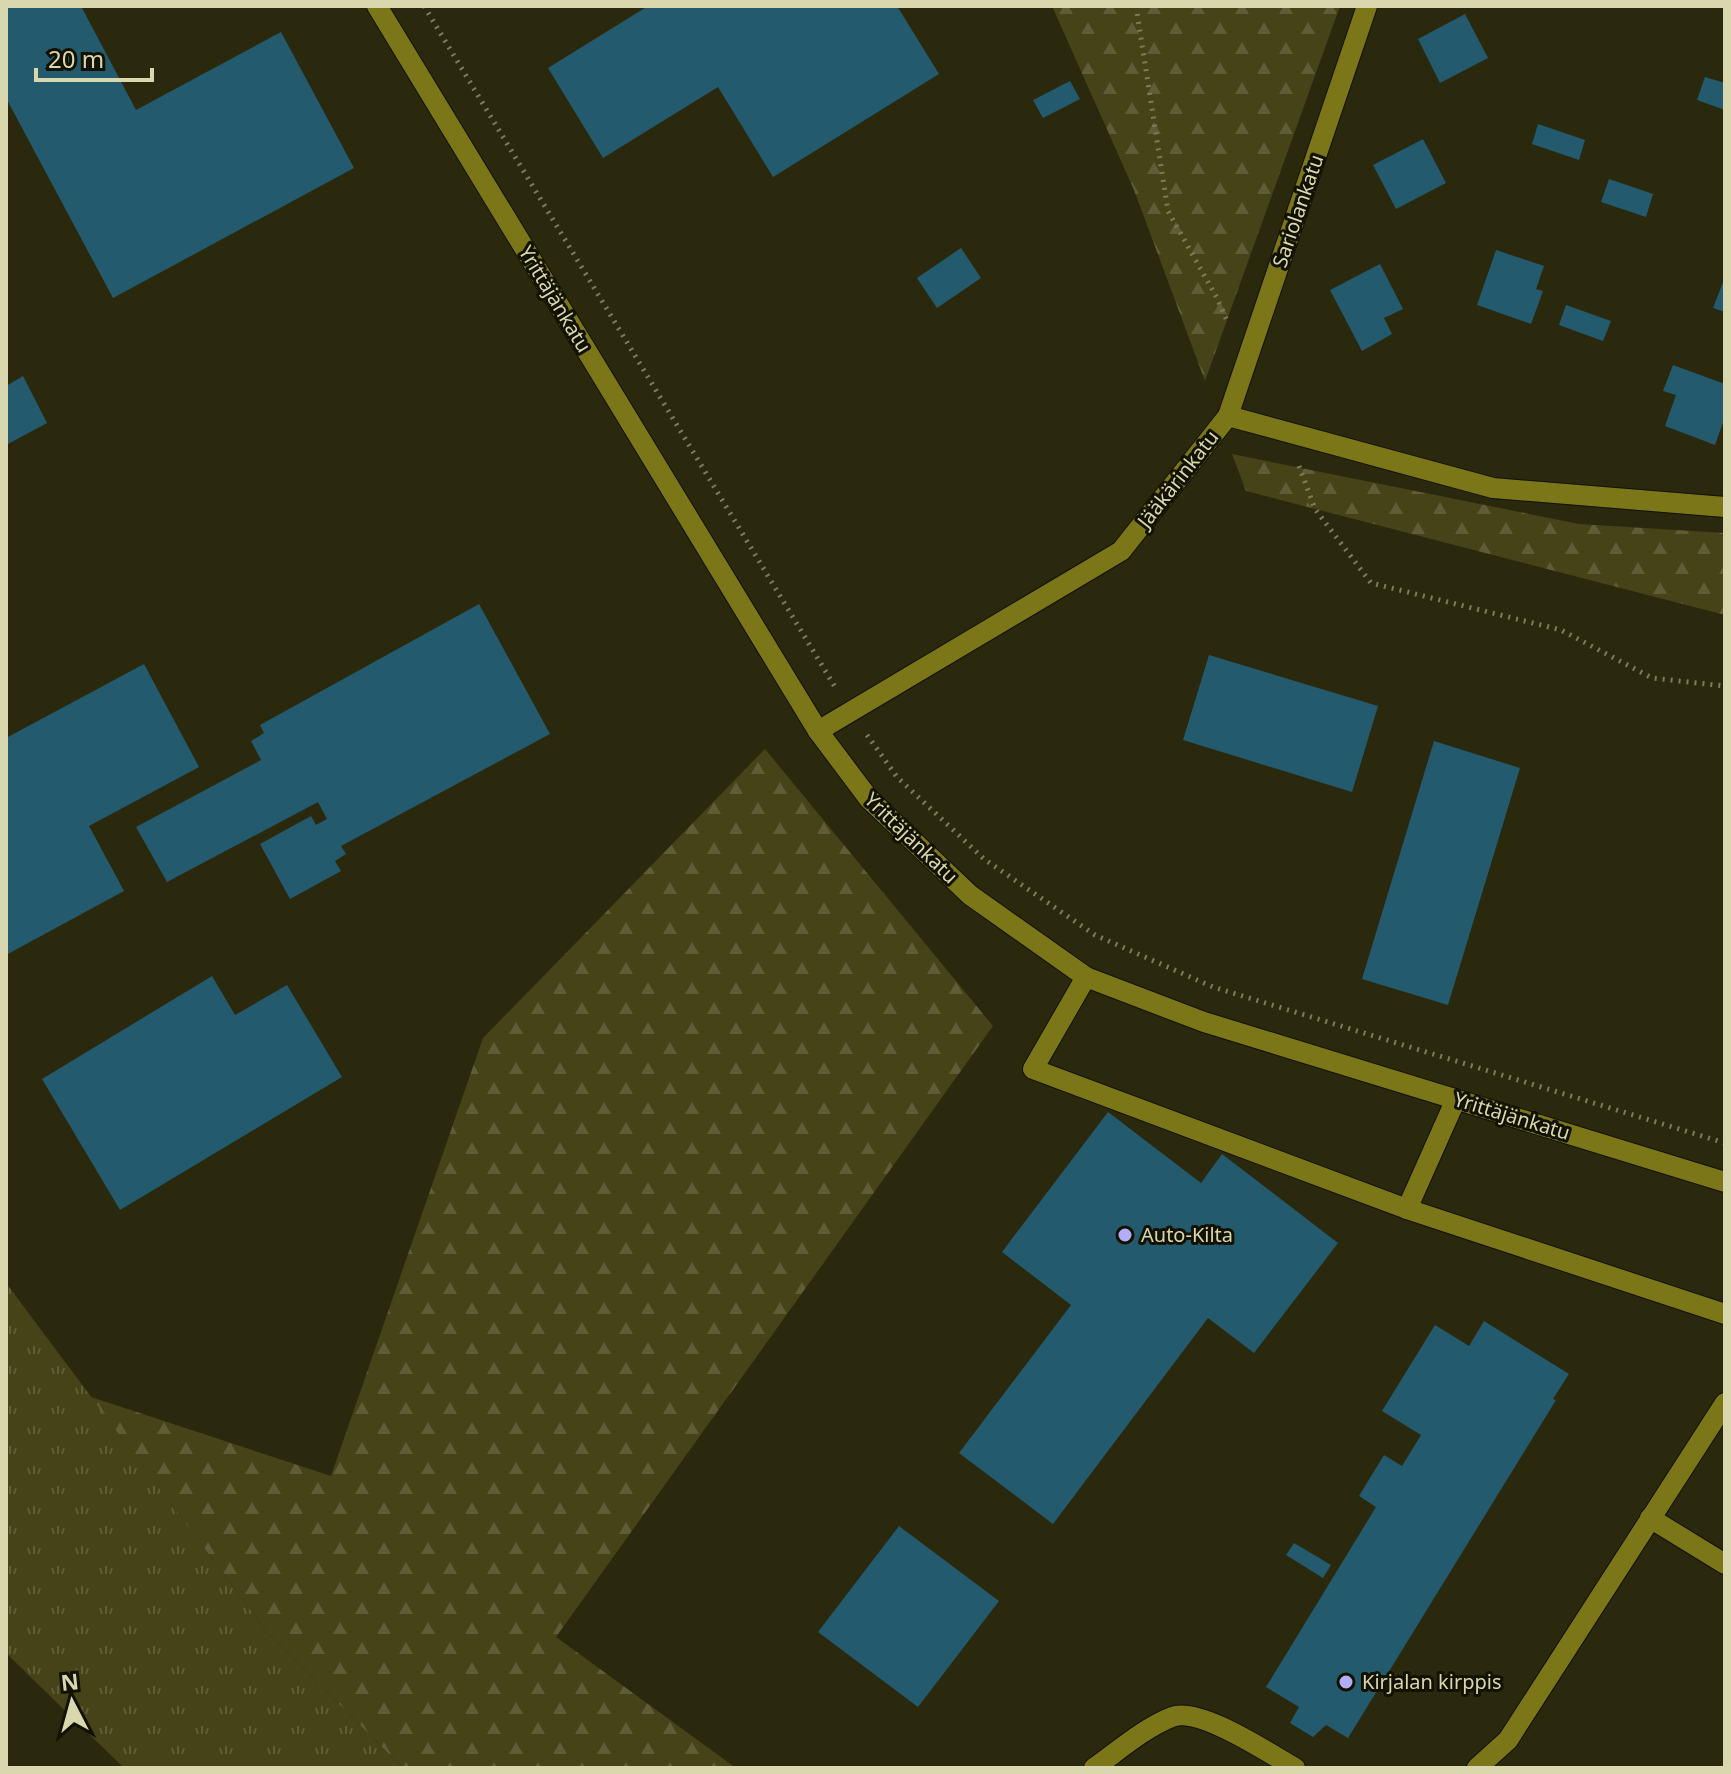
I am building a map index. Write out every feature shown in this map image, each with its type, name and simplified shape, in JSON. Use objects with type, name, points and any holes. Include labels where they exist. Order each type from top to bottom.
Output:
[{"type":"street","name":"Yrittäjänkatu","points":[[377,6],[818,731],[869,799],[970,895],[1086,977],[1204,1022],[1725,1182]]},
{"type":"street","name":"Sariolankatu","points":[[1228,416],[1367,6]]},
{"type":"street","name":"Jääkärinkatu","points":[[818,731],[1121,551],[1228,416],[1493,488],[1725,507]]},
{"type":"street","points":[[1086,977],[1033,1069],[1407,1209],[1725,1314]]},
{"type":"street","points":[[1407,1209],[1456,1099]]},
{"type":"street","points":[[1477,1768],[1508,1740],[1725,1403]]},
{"type":"street","points":[[1650,1518],[1725,1564]]},
{"type":"street","points":[[1094,1768],[1175,1715],[1215,1722],[1295,1768]]},
{"type":"path","name":"Yrittäjänkatu","points":[[424,6],[850,712],[897,777],[984,859],[1095,935],[1213,987],[1725,1143]]},
{"type":"path","points":[[1136,6],[1168,211],[1217,298],[1245,365]]},
{"type":"path","points":[[1286,432],[1315,509],[1371,583],[1561,630],[1652,678],[1725,686]]},
{"type":"green space","points":[[1052,6],[1340,6],[1205,381],[1134,190]]},
{"type":"green space","points":[[1232,454],[1579,524],[1725,533],[1725,615],[1246,491]]},
{"type":"green space","points":[[765,749],[993,1026],[556,1637],[736,1768],[403,1768],[268,1633],[91,1397],[331,1476],[483,1038]]},
{"type":"green space","points":[[6,1283],[268,1633],[403,1768],[124,1768],[6,1653]]},
{"type":"building","points":[[6,6],[81,6],[136,110],[281,32],[354,168],[113,298],[6,98]]},
{"type":"building","points":[[648,6],[897,6],[939,74],[773,177],[718,87],[603,158],[548,68]]},
{"type":"building","points":[[1465,14],[1488,58],[1440,83],[1418,39]]},
{"type":"building","points":[[1705,77],[1725,83],[1725,110],[1697,100]]},
{"type":"building","points":[[1070,81],[1080,99],[1043,118],[1033,100]]},
{"type":"building","points":[[1538,124],[1585,140],[1579,160],[1532,144]]},
{"type":"building","points":[[1423,139],[1446,183],[1396,209],[1373,165]]},
{"type":"building","points":[[1609,179],[1653,194],[1646,217],[1601,202]]},
{"type":"building","points":[[961,248],[981,278],[937,308],[917,278]]},
{"type":"building","points":[[1496,250],[1544,266],[1536,289],[1543,291],[1531,324],[1477,305]]},
{"type":"building","points":[[1380,264],[1403,309],[1384,318],[1392,334],[1362,351],[1330,290]]},
{"type":"building","points":[[1725,277],[1725,312],[1713,308]]},
{"type":"building","points":[[1566,305],[1611,321],[1603,341],[1559,325]]},
{"type":"building","points":[[1673,365],[1725,384],[1725,417],[1715,445],[1665,426],[1676,395],[1663,391]]},
{"type":"building","points":[[23,376],[47,423],[6,445],[6,386]]},
{"type":"building","points":[[479,604],[550,734],[341,846],[346,854],[335,861],[341,871],[290,899],[260,844],[311,816],[316,825],[327,819],[318,802],[167,882],[136,827],[261,760],[251,741],[264,733],[260,725]]},
{"type":"building","points":[[1209,655],[1378,706],[1352,792],[1183,740]]},
{"type":"building","points":[[144,664],[199,767],[89,826],[124,891],[6,955],[6,738]]},
{"type":"building","points":[[1434,741],[1520,768],[1448,1005],[1362,979]]},
{"type":"building","points":[[212,976],[235,1015],[287,985],[342,1077],[120,1210],[42,1079]]},
{"type":"building","points":[[1108,1112],[1201,1183],[1222,1154],[1338,1243],[1254,1353],[1208,1318],[1053,1524],[959,1453],[1071,1305],[1002,1252]]},
{"type":"building","points":[[1484,1321],[1569,1374],[1348,1738],[1326,1725],[1313,1737],[1290,1723],[1299,1707],[1266,1687],[1376,1507],[1359,1496],[1384,1455],[1402,1466],[1421,1435],[1382,1411],[1435,1325],[1469,1346]]},
{"type":"building","points":[[899,1526],[999,1601],[918,1707],[818,1632]]},
{"type":"building","points":[[1294,1543],[1331,1565],[1323,1578],[1286,1555]]},
{"type":"place","name":"Auto-Kilta","points":[[1125,1235]]},
{"type":"place","name":"Kirjalan kirppis","points":[[1346,1682]]}]
